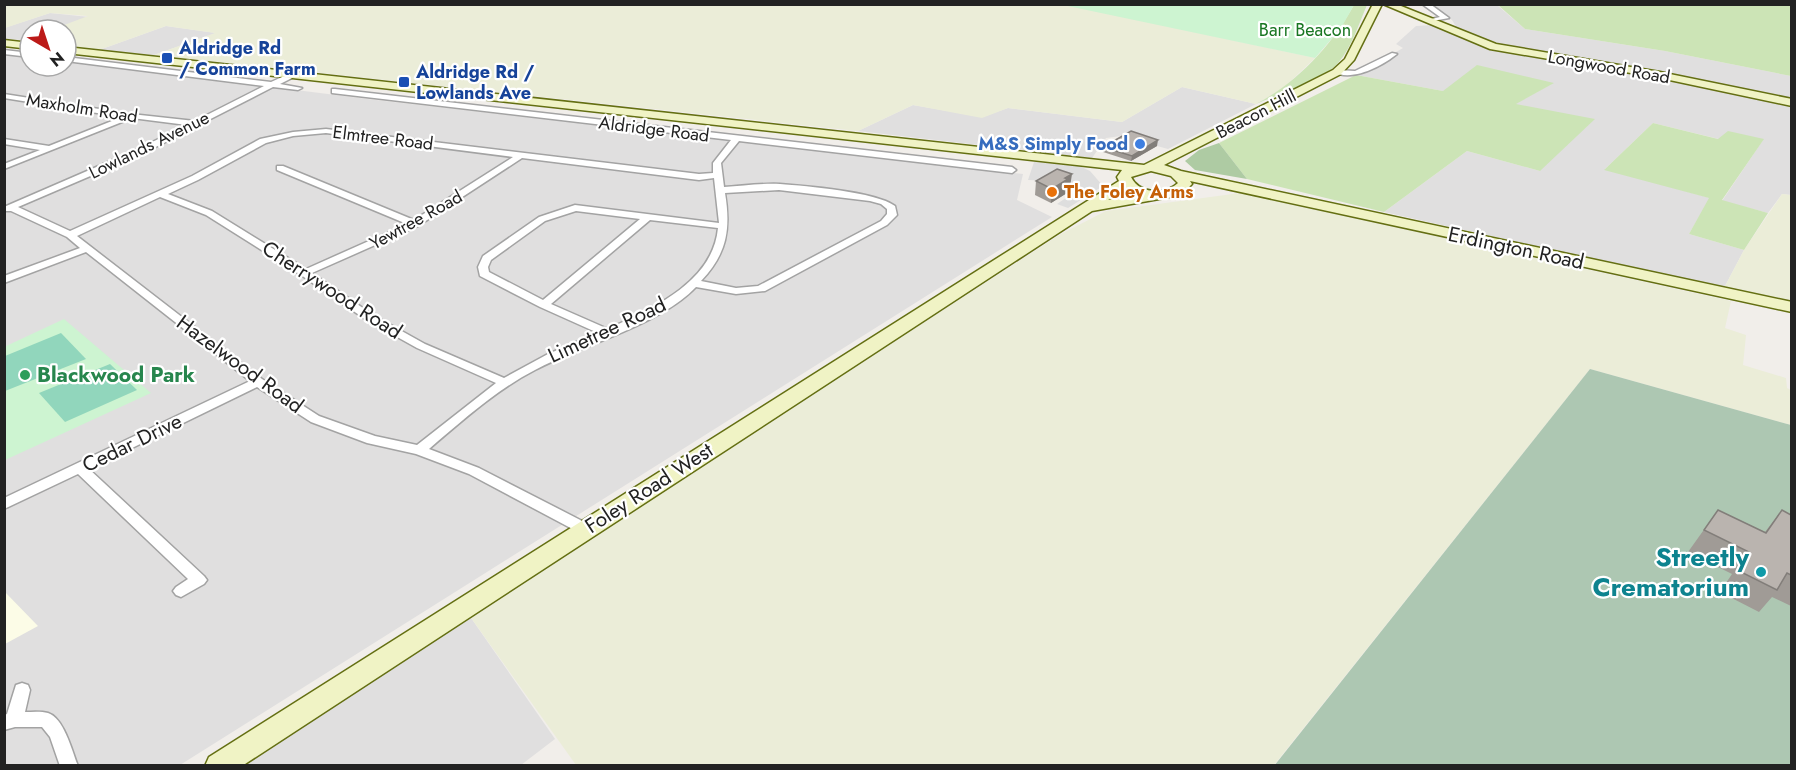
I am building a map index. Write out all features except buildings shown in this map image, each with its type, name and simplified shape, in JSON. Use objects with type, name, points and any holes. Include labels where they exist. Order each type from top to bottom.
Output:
[{"type":"main road","name":"Longwood Road","points":[[1383,5],[1429,21],[1472,40],[1494,46],[1660,75],[1791,103]]},
{"type":"main road","name":"Beacon Hill","points":[[1124,180],[1131,170],[1146,167],[1174,155],[1336,72],[1349,60],[1368,23],[1383,5]]},
{"type":"main road","name":"Aldridge Road","points":[[78,51],[1100,164],[1146,167],[1176,173]]},
{"type":"main road","points":[[1174,155],[1172,162],[1176,173],[1185,184],[1182,189],[1174,193]]},
{"type":"main road","name":"Aldridge Road","points":[[1100,164],[1134,189],[1157,194]]},
{"type":"main road","name":"Erdington Road","points":[[1176,173],[1791,307]]},
{"type":"main road","name":"Foley Road West","points":[[218,765],[1124,180]]},
{"type":"main road","name":"Erdington Road","points":[[1157,194],[1242,187]]},
{"type":"main road","name":"Foley Road West","points":[[1080,210],[1157,194]]},
{"type":"street","points":[[1425,4],[1446,18],[1429,21]]},
{"type":"street","name":"Beacon Hill","points":[[1336,72],[1356,73],[1394,54]]},
{"type":"street","points":[[78,60],[298,88]]},
{"type":"street","points":[[202,75],[218,67]]},
{"type":"street","name":"Lowlands Avenue","points":[[8,209],[132,156],[291,75]]},
{"type":"street","points":[[345,93],[362,82]]},
{"type":"street","name":"Aldridge Road","points":[[335,91],[1012,170]]},
{"type":"street","name":"Maxholm Road","points":[[4,96],[131,116],[195,123]]},
{"type":"street","points":[[4,167],[131,116]]},
{"type":"street","name":"Elmtree Road","points":[[70,235],[160,194],[263,141],[310,132],[326,131],[699,177],[717,175]]},
{"type":"street","points":[[717,175],[717,163],[736,139]]},
{"type":"street","points":[[4,141],[52,149]]},
{"type":"street","points":[[963,164],[971,148]]},
{"type":"street","name":"Yewtree Road","points":[[305,273],[415,224],[521,155]]},
{"type":"street","points":[[280,168],[295,170],[415,224]]},
{"type":"street","name":"Limetree Road","points":[[419,450],[505,382],[558,353],[654,311],[695,283],[720,245],[723,226],[722,190],[717,175]]},
{"type":"street","points":[[695,283],[727,291],[746,292],[761,289],[884,223],[892,214],[892,208],[871,198],[779,187],[722,190]]},
{"type":"street","name":"Cherrywood Road","points":[[160,194],[209,213],[305,273],[369,317],[422,346],[505,382]]},
{"type":"street","points":[[607,333],[544,305],[484,274],[483,267],[487,258],[542,219],[575,208],[723,226]]},
{"type":"street","name":"Hazelwood Road","points":[[8,209],[70,235],[258,382],[315,419],[372,440],[419,450],[474,471],[585,529]]},
{"type":"street","points":[[544,305],[648,217]]},
{"type":"street","points":[[4,280],[89,248]]},
{"type":"street","name":"Cedar Drive","points":[[4,504],[258,382]]},
{"type":"street","points":[[80,468],[199,580],[181,591]]},
{"type":"street","points":[[22,690],[10,721],[46,720],[57,733],[69,765]]},
{"type":"shaded area","points":[[1063,4],[1315,58],[1280,91],[1256,104],[1182,87],[1122,122],[1008,108],[982,118],[913,105],[858,131],[154,55],[215,33],[166,26],[99,50],[78,47],[78,20],[88,16],[50,13],[35,18],[18,18],[18,24],[5,28],[4,5]]},
{"type":"shaded area","points":[[1426,5],[1497,5],[1525,29],[1665,51],[1791,76],[1791,102],[1500,46],[1458,30],[1452,20]]},
{"type":"shaded area","points":[[50,13],[89,17],[78,21],[78,18],[35,18]]},
{"type":"shaded area","points":[[18,23],[18,40],[5,39],[4,28]]},
{"type":"shaded area","points":[[1433,25],[1482,46],[1612,68],[1791,105],[1791,195],[1782,194],[1768,213],[1722,201],[1763,140],[1719,139],[1653,123],[1605,169],[1710,198],[1689,234],[1744,250],[1724,288],[1384,212],[1467,151],[1540,171],[1515,104],[1553,83],[1443,91],[1356,75],[1403,48],[1396,44],[1416,26]]},
{"type":"shaded area","points":[[166,26],[216,33],[154,55],[99,50]]},
{"type":"shaded area","points":[[5,54],[18,56],[18,78],[78,78],[78,63],[376,100],[1023,174],[1017,200],[1052,217],[180,765],[5,766]]},
{"type":"shaded area","points":[[1182,87],[1256,104],[1168,149],[1121,136],[1106,138],[1092,158],[858,131],[913,105],[982,117],[1008,108],[1122,122]]},
{"type":"shaded area","name":"The Foley Arms","points":[[1034,162],[1079,166],[1090,171],[1103,186],[1068,208],[1057,204],[1082,187],[1059,181],[1028,180]]},
{"type":"shaded area","points":[[1240,193],[1731,301],[1725,328],[1746,335],[1743,365],[1786,378],[1787,388],[1791,390],[1791,425],[1590,369],[1274,765],[576,765],[469,615],[1061,234],[1106,211]]},
{"type":"shaded area","points":[[1782,194],[1791,195],[1791,302],[1724,288],[1744,250]]},
{"type":"shaded area","points":[[1590,369],[1791,425],[1791,765],[1274,766]]},
{"type":"shaded area","points":[[4,591],[38,626],[5,644],[4,644]]},
{"type":"shaded area","points":[[469,615],[555,739],[521,765],[239,766]]},
{"type":"green space","name":"Barr Beacon","points":[[1063,5],[1354,5],[1341,28],[1315,58]]},
{"type":"green space","points":[[1354,5],[1367,5],[1351,42],[1338,63],[1322,76],[1256,104],[1286,85],[1312,62],[1335,35]]},
{"type":"green space","points":[[1498,5],[1791,5],[1791,76],[1665,51],[1525,29]]},
{"type":"green space","points":[[1477,65],[1554,83],[1516,104],[1595,119],[1540,171],[1467,151],[1384,212],[1247,179],[1219,143],[1356,75],[1443,91]]},
{"type":"green space","points":[[1653,123],[1718,139],[1728,131],[1764,139],[1722,200],[1768,213],[1744,250],[1689,234],[1709,198],[1604,170]]},
{"type":"green space","points":[[1219,143],[1247,179],[1195,170],[1185,161],[1199,150]]},
{"type":"green space","name":"Blackwood Park","points":[[64,319],[151,393],[5,460],[4,347]]},
{"type":"green space","name":"Blackwood Park","points":[[61,333],[86,359],[5,391],[5,356]]},
{"type":"green space","points":[[110,364],[137,390],[65,422],[39,393]]},
{"type":"place","name":"Aldridge Rd / Common Farm","points":[[167,58]]},
{"type":"place","name":"Aldridge Rd / Lowlands Ave","points":[[404,82]]},
{"type":"place","name":"M&S Simply Food","points":[[1140,144]]},
{"type":"place","name":"The Foley Arms","points":[[1052,192]]},
{"type":"place","name":"Blackwood Park","points":[[25,375]]},
{"type":"place","name":"Streetly Crematorium","points":[[1761,572]]}]
